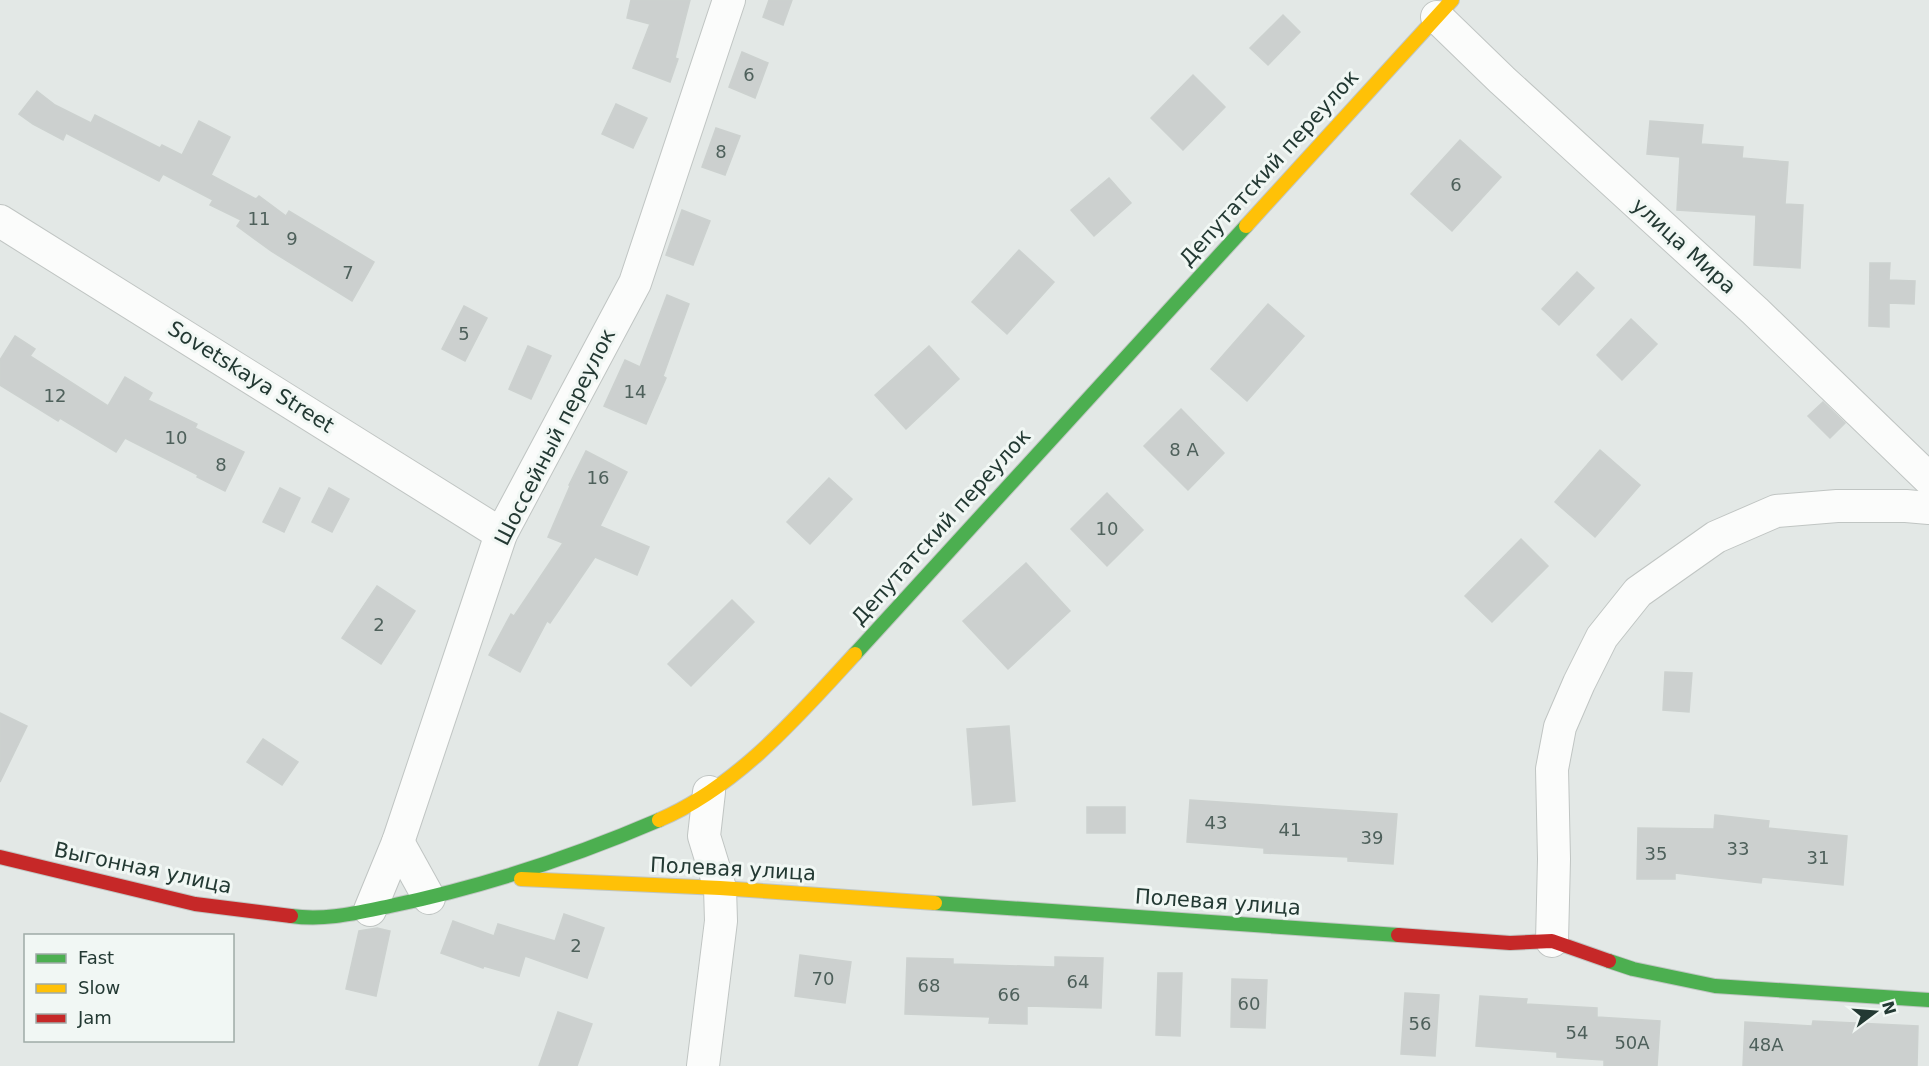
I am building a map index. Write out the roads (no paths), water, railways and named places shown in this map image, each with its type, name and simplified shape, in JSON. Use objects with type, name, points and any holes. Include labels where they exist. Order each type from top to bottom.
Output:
[{"type":"street","name":"Шоссейный переулок","points":[[360,912],[398,842],[501,534],[635,283],[729,0]]},
{"type":"street","name":"улица Мира","points":[[1445,8],[1502,80],[1755,312],[1929,478]]},
{"type":"street","name":"Депутатский переулок","points":[[360,912],[429,898],[498,878],[564,857],[636,830],[676,813],[709,792],[747,763],[791,724],[1445,8]]},
{"type":"street","name":"Sovetskaya Street","points":[[0,220],[501,534]]},
{"type":"street","points":[[1552,940],[1554,859],[1552,769],[1560,727],[1602,637],[1638,592],[1716,537],[1776,511],[1838,506],[1929,508]]},
{"type":"street","points":[[703,1066],[721,921],[720,888],[704,836],[709,792]]},
{"type":"street","points":[[398,842],[429,898]]},
{"type":"street","name":"Выгонная улица","points":[[0,857],[195,904],[312,919],[360,912]]},
{"type":"street","name":"Полевая улица","points":[[498,878],[720,888],[1510,943],[1552,940],[1633,969],[1714,986],[1929,1000]]}]
